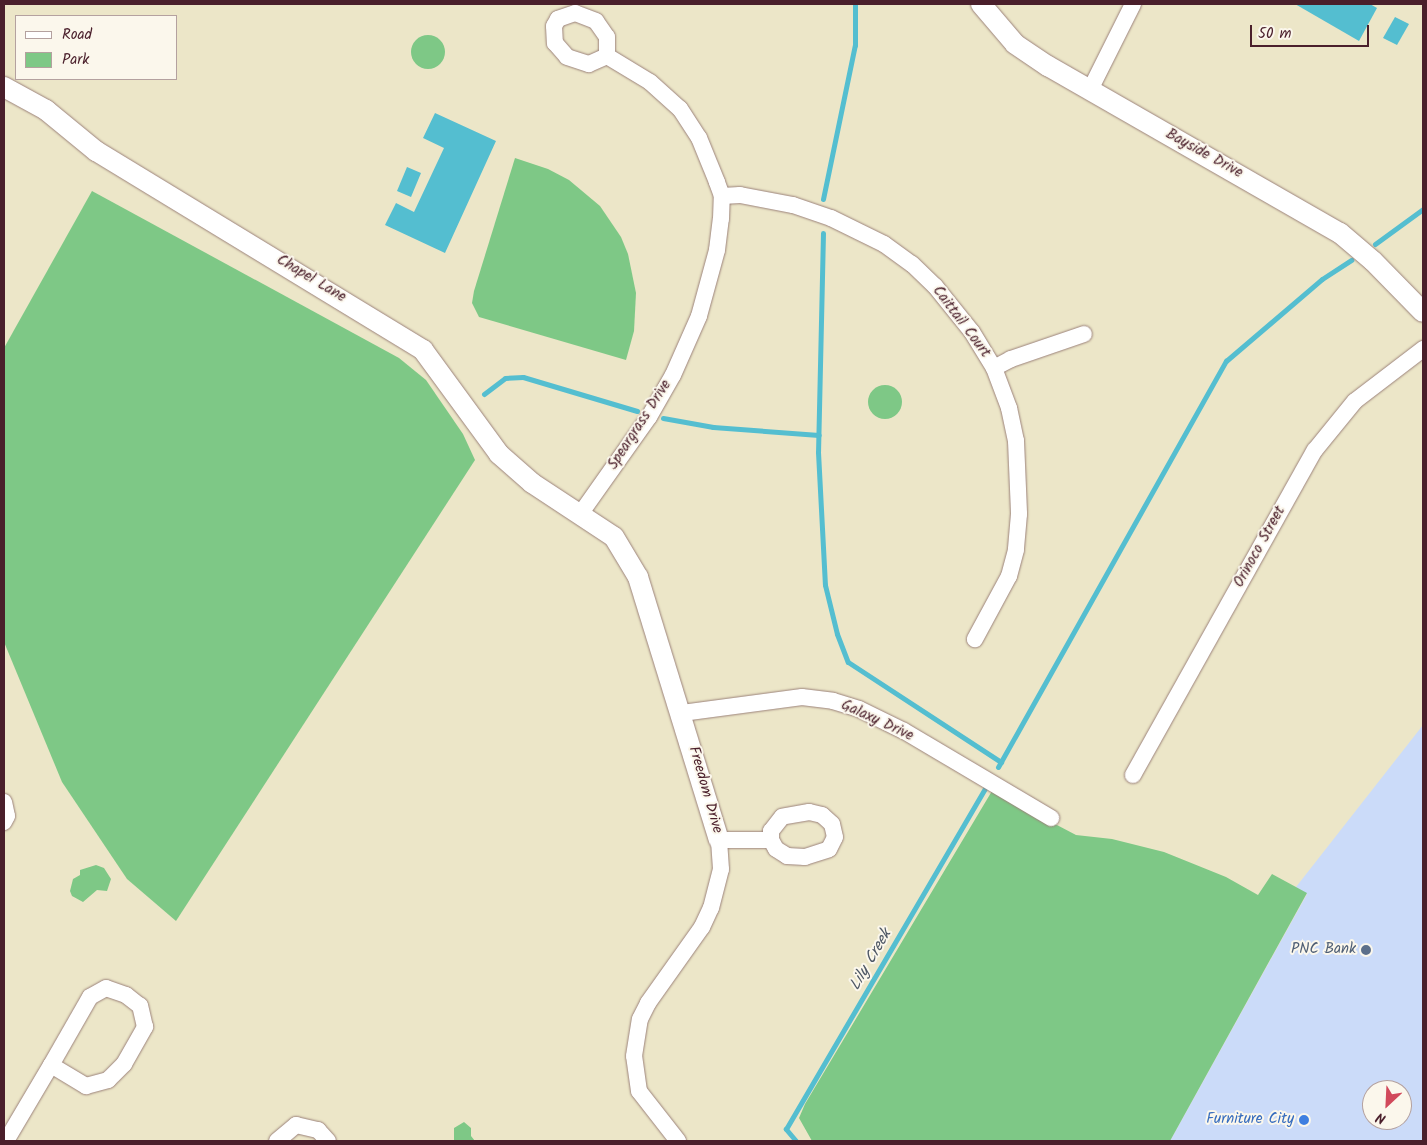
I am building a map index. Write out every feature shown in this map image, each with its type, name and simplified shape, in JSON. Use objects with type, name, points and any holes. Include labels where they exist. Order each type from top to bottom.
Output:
[{"type":"street","name":"Bayside Drive","points":[[981,4],[1015,44],[1090,90],[1340,233],[1373,260],[1423,312]]},
{"type":"street","points":[[1090,90],[1132,4]]},
{"type":"street","name":"Speargrass Drive","points":[[581,513],[649,417],[688,343],[717,250],[722,196],[699,138],[680,109],[650,82],[607,56]]},
{"type":"street","name":"Chapel Lane","points":[[4,87],[46,110],[96,151],[423,350],[499,454],[532,482],[581,513]]},
{"type":"street","name":"Caittail Court","points":[[722,196],[740,195],[793,205],[831,218],[884,244],[912,264],[935,286],[972,332],[994,368],[1009,408],[1016,441],[1019,514],[1016,550],[1008,576],[975,639]]},
{"type":"street","points":[[994,368],[1011,359],[1084,334]]},
{"type":"street","name":"Orinoco Street","points":[[1133,775],[1316,450],[1355,400],[1423,349]]},
{"type":"street","name":"Freedom Drive","points":[[581,513],[614,536],[638,577],[720,840],[721,868],[711,908],[702,927],[644,1011],[636,1037],[636,1076],[639,1091],[678,1141]]},
{"type":"street","name":"Galaxy Drive","points":[[682,714],[802,697],[833,701],[859,710],[904,731],[1051,818]]},
{"type":"street","points":[[4,802],[7,816],[4,822]]},
{"type":"street","points":[[720,840],[771,840]]},
{"type":"street","points":[[9,1138],[51,1065],[90,998],[106,988],[126,995],[140,1006],[145,1027],[124,1064],[108,1080],[86,1086],[51,1065]]},
{"type":"street","points":[[277,1141],[296,1125],[318,1130],[328,1141]]},
{"type":"shaded area","points":[[1423,725],[1423,1141],[1170,1141],[1307,894],[1296,887]]},
{"type":"green space","points":[[428,35],[435,36],[440,40],[444,45],[444,59],[440,64],[435,68],[428,69],[421,68],[416,64],[412,59],[411,52],[412,45],[416,40],[421,36]]},
{"type":"green space","points":[[515,158],[548,169],[569,180],[600,206],[621,237],[628,254],[636,293],[634,331],[626,360],[479,317],[472,303],[474,291]]},
{"type":"green space","points":[[92,191],[399,358],[426,380],[463,434],[475,460],[176,921],[127,879],[62,782],[4,642],[4,348]]},
{"type":"green space","points":[[885,385],[892,386],[897,390],[901,395],[901,409],[897,414],[892,418],[885,419],[878,418],[873,414],[869,409],[868,402],[869,395],[873,390],[878,386]]},
{"type":"green space","points":[[992,791],[1076,835],[1112,839],[1164,852],[1226,877],[1258,895],[1272,874],[1307,893],[1170,1141],[812,1141],[799,1118],[805,1104]]},
{"type":"green space","points":[[96,865],[104,868],[111,879],[107,891],[97,890],[83,902],[72,896],[70,891],[73,879],[80,875],[80,870]]},
{"type":"green space","points":[[464,1122],[471,1128],[471,1136],[475,1141],[448,1141],[454,1140],[454,1128]]},
{"type":"water","points":[[1295,4],[1370,4],[1377,8],[1359,41]]},
{"type":"water","points":[[1395,17],[1409,24],[1397,45],[1383,38]]},
{"type":"water","points":[[435,113],[496,141],[445,253],[385,225],[396,203],[414,212],[444,148],[423,138]]},
{"type":"water","points":[[407,167],[421,173],[411,197],[397,191]]},
{"type":"waterway","points":[[823,199],[855,45],[855,4]]},
{"type":"waterway","points":[[1375,244],[1423,209]]},
{"type":"waterway","points":[[823,233],[818,452],[825,585],[837,634],[848,662],[1001,762]]},
{"type":"waterway","points":[[998,767],[1226,361],[1322,279],[1351,260]]},
{"type":"waterway","points":[[484,394],[505,378],[523,377],[637,411]]},
{"type":"waterway","points":[[663,418],[713,427],[819,435]]},
{"type":"waterway","name":"Lily Creek","points":[[796,1141],[786,1129],[985,789]]},
{"type":"place","name":"PNC Bank","points":[[1366,950]]},
{"type":"place","name":"Furniture City","points":[[1304,1120]]}]
